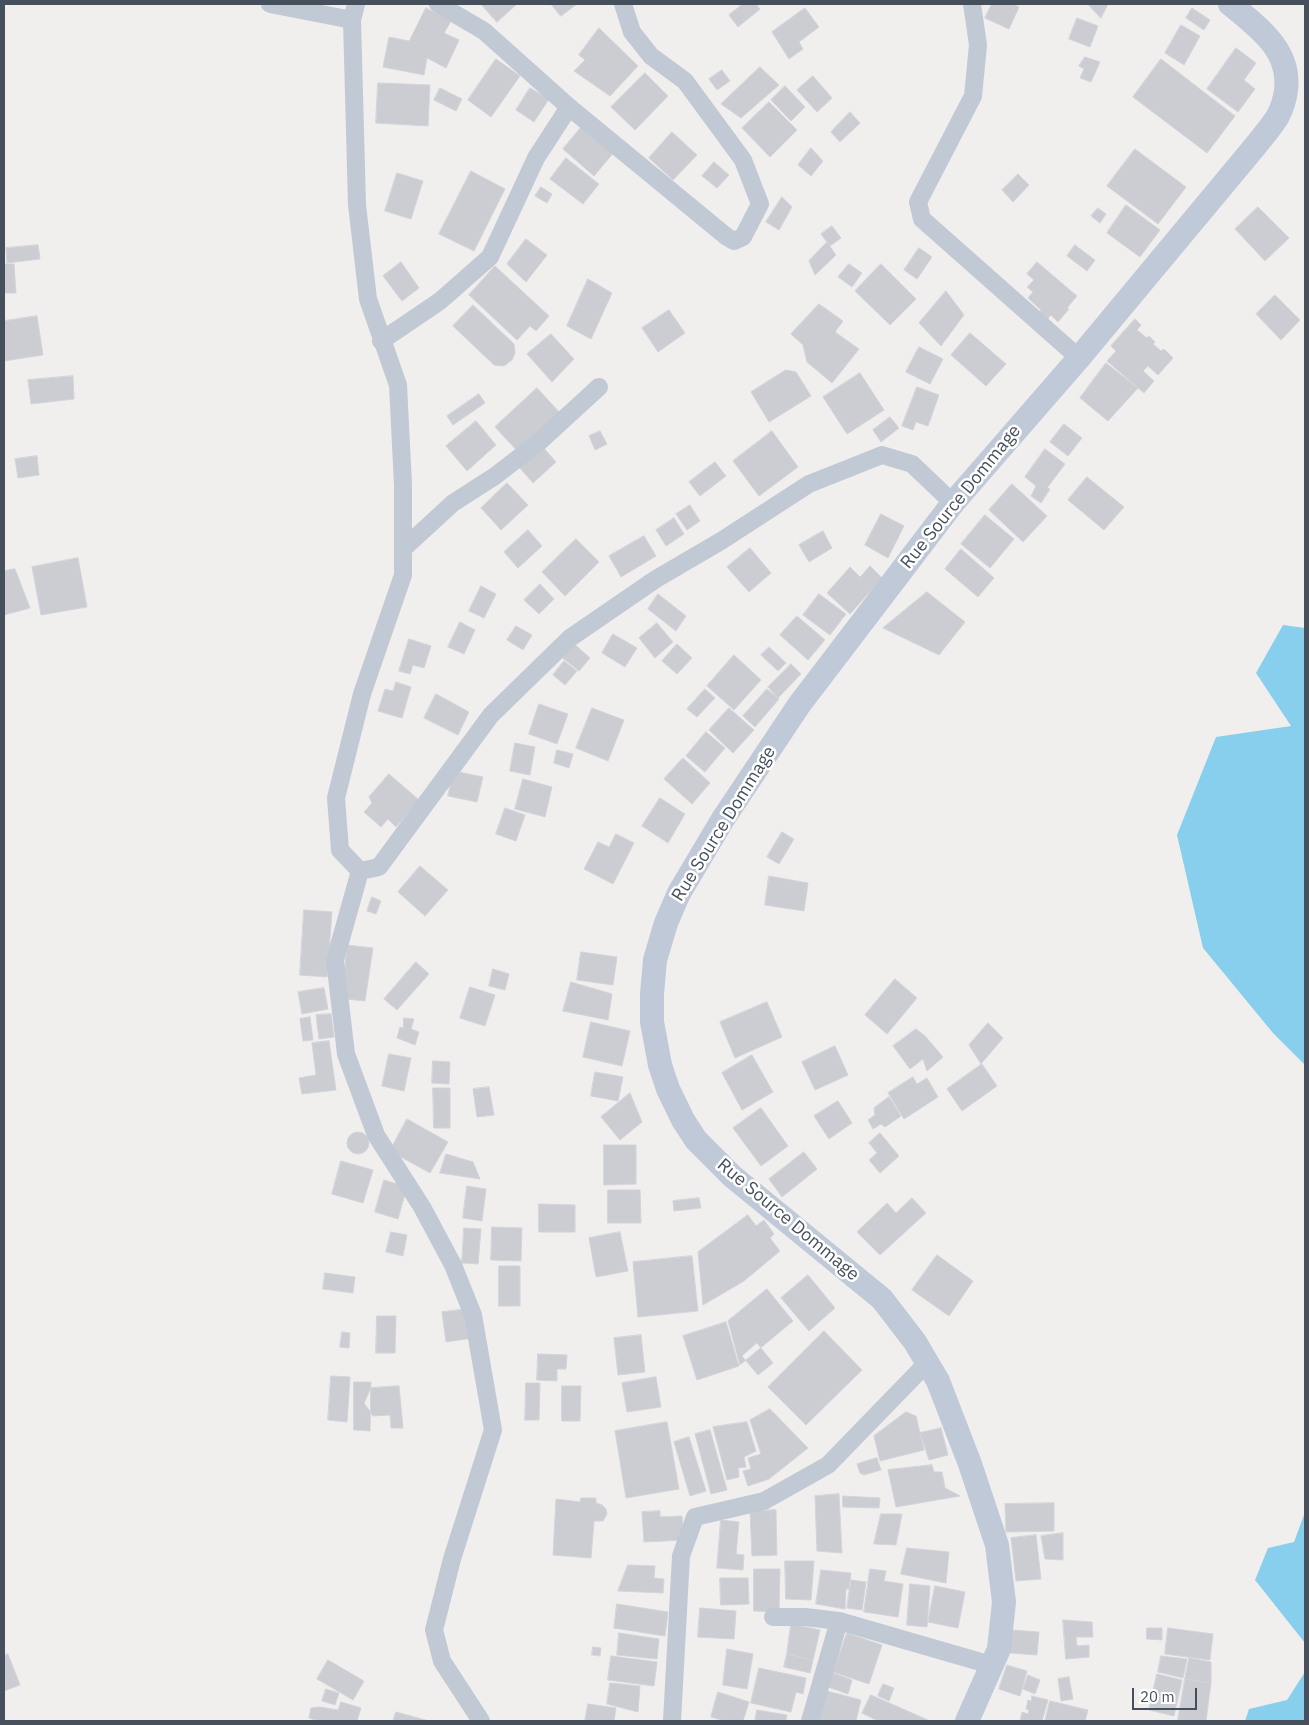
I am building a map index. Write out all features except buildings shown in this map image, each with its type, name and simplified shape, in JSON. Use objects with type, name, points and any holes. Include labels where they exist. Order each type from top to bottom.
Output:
[{"type":"main road","name":"Rue Source Dommage","points":[[967,1721],[999,1649],[1004,1602],[997,1545],[970,1464],[938,1381],[915,1342],[882,1299],[732,1176],[696,1140],[683,1120],[660,1065],[652,1022],[655,960],[666,923],[679,893],[722,819],[799,704],[953,503],[1079,358],[1257,144],[1278,115],[1285,99],[1287,83],[1285,67],[1280,52],[1271,39],[1230,4]]},
{"type":"street","points":[[270,4],[354,12],[357,205],[368,299],[381,341],[398,385],[403,485],[403,575],[362,694],[336,798],[340,850],[360,871]]},
{"type":"street","points":[[438,4],[484,31],[569,107],[727,237],[734,241],[743,237],[760,204],[743,160],[686,81],[651,56],[632,32],[624,4]]},
{"type":"street","points":[[972,4],[978,45],[973,96],[918,202],[922,219],[1079,358]]},
{"type":"street","points":[[381,341],[440,301],[490,257],[536,158],[569,107]]},
{"type":"street","points":[[403,549],[452,503],[495,476],[539,442],[599,387]]},
{"type":"street","points":[[360,871],[379,867],[491,715],[570,638],[656,580],[809,484],[882,455],[912,464],[953,503]]},
{"type":"street","points":[[360,871],[335,960],[346,1054],[376,1135],[422,1206],[453,1265],[473,1315],[493,1430],[452,1559],[434,1630],[442,1661],[481,1721]]},
{"type":"street","points":[[672,1721],[681,1556],[695,1517],[764,1501],[828,1465],[928,1362]]},
{"type":"street","points":[[773,1617],[805,1617],[839,1621],[991,1665]]},
{"type":"street","points":[[810,1721],[839,1621]]},
{"type":"water","points":[[1283,625],[1305,628],[1305,1065],[1273,1033],[1203,948],[1177,835],[1216,737],[1291,726],[1256,673]]},
{"type":"water","points":[[1305,1512],[1305,1643],[1255,1580],[1268,1548],[1294,1542]]},
{"type":"water","points":[[1305,1672],[1305,1721],[1245,1721],[1249,1709],[1287,1700]]}]
